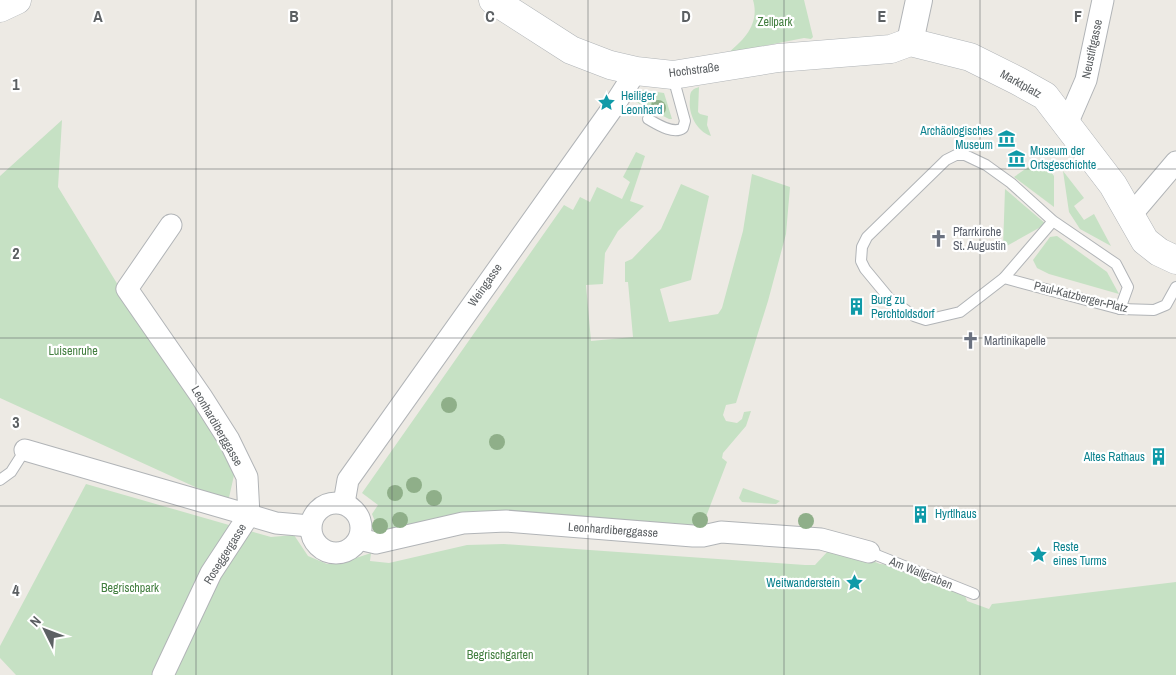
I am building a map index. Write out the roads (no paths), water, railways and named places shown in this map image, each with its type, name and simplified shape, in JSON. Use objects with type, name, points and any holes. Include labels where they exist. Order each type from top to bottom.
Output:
[{"type":"main road","points":[[0,8],[17,0]]},
{"type":"main road","name":"Hochstraße","points":[[493,0],[571,50],[610,65],[636,71],[672,75],[807,54],[891,50],[910,42]]},
{"type":"main road","name":"Marktplatz","points":[[910,42],[970,57],[1045,96],[1113,184],[1145,241],[1159,252],[1176,260]]},
{"type":"street","points":[[910,42],[919,0]]},
{"type":"street","name":"Neustiftgasse","points":[[1067,124],[1086,80],[1103,0]]},
{"type":"street","name":"Weingasse","points":[[344,503],[348,480],[611,110],[636,71]]},
{"type":"street","points":[[1131,215],[1176,162]]},
{"type":"street","name":"Leonhardiberggasse","points":[[171,225],[128,289],[202,396],[229,440],[247,477],[249,516]]},
{"type":"street","points":[[25,450],[249,516]]},
{"type":"street","points":[[329,503],[344,503],[353,509],[360,518],[362,528],[359,539],[352,548],[341,553],[329,553],[318,547],[312,538],[310,526],[316,511],[329,503]]},
{"type":"street","name":"Roseggergasse","points":[[163,675],[211,573],[249,516],[276,522],[310,526]]},
{"type":"street","name":"Leonhardiberggasse","points":[[359,539],[376,543],[463,523],[506,522],[693,536],[721,532],[821,539],[868,552]]},
{"type":"lane","points":[[648,119],[674,131],[679,131],[683,128],[685,121],[672,75]]},
{"type":"lane","points":[[1053,221],[1004,278],[960,312],[926,320],[914,316],[889,298],[865,269],[861,261],[862,247],[867,237],[946,160],[956,155],[965,155],[986,165],[1011,183],[1053,221],[1116,264],[1128,287],[1120,309]]},
{"type":"lane","name":"Paul-Katzberger-Platz","points":[[1004,278],[1120,309],[1154,310],[1166,305],[1176,287]]},
{"type":"lane","points":[[0,480],[11,472],[25,450]]},
{"type":"lane","name":"Am Wallgraben","points":[[868,552],[974,594]]},
{"type":"place","name":"Heiliger Leonhard","points":[[607,103]]},
{"type":"place","name":"Archäologisches Museum","points":[[1007,138]]},
{"type":"place","name":"Museum der Ortsgeschichte","points":[[1016,158]]},
{"type":"place","name":"Pfarrkirche St. Augustin","points":[[939,239]]},
{"type":"place","name":"Burg zu Perchtoldsdorf","points":[[857,307]]},
{"type":"place","name":"Martinikapelle","points":[[970,341]]},
{"type":"place","name":"Altes Rathaus","points":[[1159,457]]},
{"type":"place","name":"Hyrtlhaus","points":[[921,514]]},
{"type":"place","name":"Reste eines Turms","points":[[1039,554]]},
{"type":"place","name":"Weitwanderstein","points":[[854,583]]},
{"type":"park label","name":"Zellpark","points":[[775,22]]},
{"type":"park label","name":"Luisenruhe","points":[[73,351]]},
{"type":"park label","name":"Begrischpark","points":[[130,588]]},
{"type":"park label","name":"Begrischgarten","points":[[500,655]]}]
